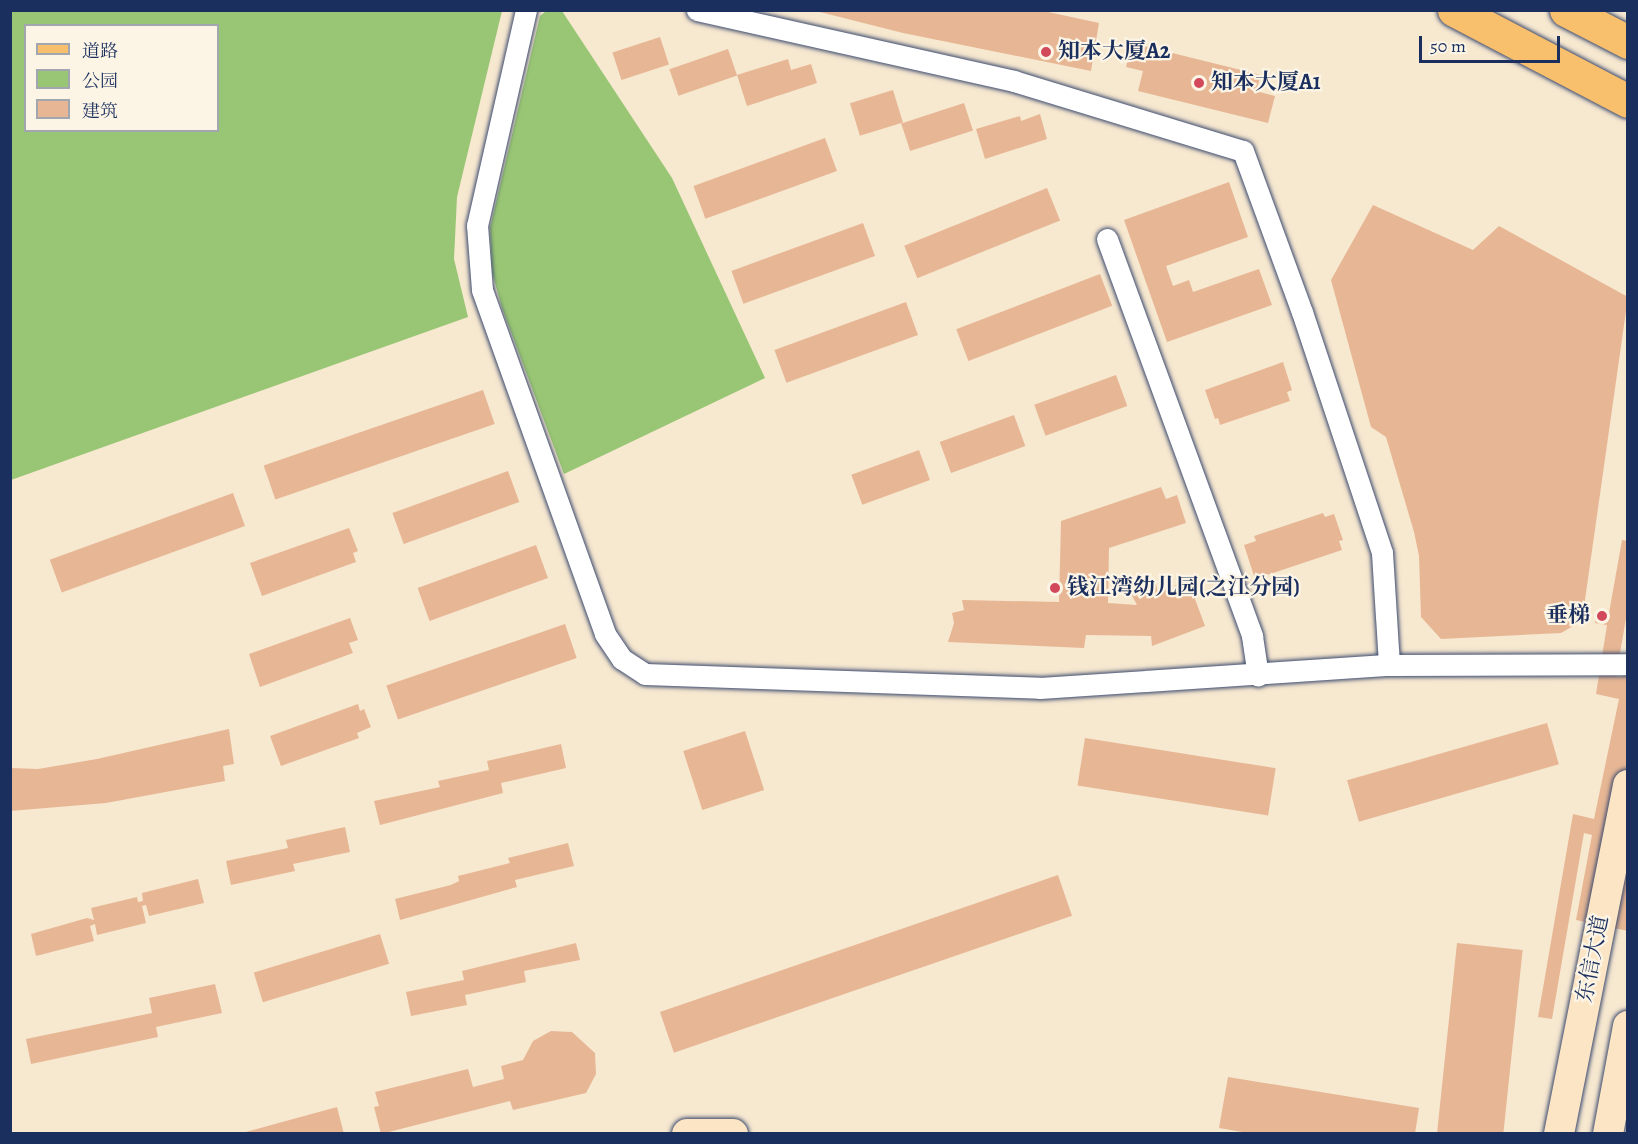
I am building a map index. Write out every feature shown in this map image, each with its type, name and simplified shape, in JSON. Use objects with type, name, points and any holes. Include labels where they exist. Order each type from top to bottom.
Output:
[{"type":"main road","points":[[1454,10],[1628,101]]},
{"type":"main road","points":[[1566,10],[1628,42]]},
{"type":"main road","name":"东信大道","points":[[1559,1134],[1628,785]]},
{"type":"main road","points":[[1608,1134],[1628,1026]]},
{"type":"main road","points":[[687,1134],[733,1134]]},
{"type":"street","points":[[526,10],[477,225],[482,290],[605,634],[622,659],[645,674],[1040,688],[1258,676],[1389,665],[1628,664]]},
{"type":"street","points":[[697,10],[1014,81],[1243,151],[1302,312],[1382,553],[1389,665]]},
{"type":"street","points":[[1107,238],[1252,636],[1258,676]]},
{"type":"green space","points":[[11,10],[502,11],[457,197],[454,259],[468,317],[11,480]]},
{"type":"green space","points":[[546,11],[562,11],[672,178],[765,378],[564,474],[502,308],[492,272],[490,228],[540,16]]},
{"type":"building","name":"知本大厦A2","points":[[1039,10],[1099,23],[1091,71],[903,33],[816,11]]},
{"type":"building","points":[[660,37],[669,65],[621,80],[612,52]]},
{"type":"building","name":"知本大厦A1","points":[[1132,43],[1261,75],[1256,91],[1275,96],[1268,123],[1138,91],[1143,71],[1126,67]]},
{"type":"building","points":[[728,49],[737,75],[678,96],[669,69]]},
{"type":"building","points":[[788,59],[791,70],[811,64],[817,83],[747,106],[737,75]]},
{"type":"building","points":[[893,90],[903,123],[860,136],[850,103]]},
{"type":"building","points":[[964,103],[973,131],[910,151],[901,123]]},
{"type":"building","points":[[1040,114],[1047,139],[985,159],[976,129],[1020,116],[1021,121]]},
{"type":"building","points":[[825,138],[837,171],[705,219],[693,186]]},
{"type":"building","points":[[1229,182],[1248,237],[1166,266],[1173,286],[1189,280],[1193,292],[1259,269],[1272,305],[1167,342],[1124,220]]},
{"type":"building","points":[[1047,188],[1060,220],[917,278],[904,246]]},
{"type":"building","points":[[1373,205],[1473,250],[1499,226],[1628,297],[1582,621],[1561,633],[1441,639],[1421,617],[1419,556],[1414,532],[1386,437],[1371,427],[1331,280]]},
{"type":"building","points":[[863,223],[875,256],[743,304],[731,271]]},
{"type":"building","points":[[1100,274],[1112,306],[968,361],[956,329]]},
{"type":"building","points":[[906,302],[918,335],[786,383],[774,350]]},
{"type":"building","points":[[1283,362],[1292,390],[1287,392],[1290,401],[1220,425],[1218,418],[1215,419],[1205,390]]},
{"type":"building","points":[[1116,375],[1127,406],[1046,436],[1034,405]]},
{"type":"building","points":[[483,390],[495,424],[275,500],[264,466]]},
{"type":"building","points":[[1014,415],[1025,446],[951,473],[940,442]]},
{"type":"building","points":[[919,450],[930,480],[862,505],[851,475]]},
{"type":"building","points":[[508,471],[519,502],[404,544],[392,513]]},
{"type":"building","points":[[1161,487],[1166,499],[1177,495],[1186,523],[1109,548],[1108,603],[1137,605],[1129,590],[1156,584],[1158,593],[1188,580],[1205,626],[1152,646],[1151,636],[1086,635],[1084,648],[948,642],[954,623],[952,613],[964,610],[962,600],[1059,602],[1061,521]]},
{"type":"building","points":[[233,493],[245,526],[62,593],[50,560]]},
{"type":"building","points":[[1323,513],[1325,517],[1334,514],[1343,540],[1339,541],[1342,550],[1255,579],[1244,545],[1256,541],[1254,536]]},
{"type":"building","points":[[349,528],[358,551],[353,553],[356,562],[262,596],[250,563]]},
{"type":"building","points":[[1622,540],[1628,541],[1628,607],[1616,676],[1622,677],[1628,655],[1628,931],[1576,920],[1592,835],[1584,833],[1552,1019],[1538,1017],[1573,814],[1594,819],[1619,699],[1596,694],[1607,625],[1595,623],[1597,611],[1609,613]]},
{"type":"building","points":[[536,545],[548,578],[430,621],[418,588]]},
{"type":"building","points":[[350,618],[358,640],[349,643],[353,653],[260,687],[249,654]]},
{"type":"building","points":[[565,624],[577,658],[398,720],[386,686]]},
{"type":"building","points":[[358,704],[360,711],[364,709],[371,727],[357,733],[359,738],[281,766],[270,736]]},
{"type":"building","points":[[1547,723],[1559,764],[1359,822],[1347,780]]},
{"type":"building","points":[[229,729],[234,764],[223,766],[225,781],[106,803],[10,811],[10,768],[38,769],[97,759]]},
{"type":"building","points":[[745,731],[764,790],[702,810],[683,751]]},
{"type":"building","points":[[1085,738],[1276,768],[1268,816],[1077,785]]},
{"type":"building","points":[[561,744],[566,768],[501,783],[503,793],[380,825],[374,801],[440,787],[438,781],[489,770],[487,761]]},
{"type":"building","points":[[345,827],[350,852],[293,864],[295,871],[231,885],[226,861],[288,848],[286,840]]},
{"type":"building","points":[[568,843],[574,866],[515,880],[517,887],[400,920],[395,899],[451,885],[459,881],[458,876],[510,863],[508,858]]},
{"type":"building","points":[[1058,875],[1072,916],[674,1053],[660,1012]]},
{"type":"building","points":[[198,879],[204,903],[149,916],[146,905],[142,906],[146,923],[97,935],[95,924],[90,926],[94,941],[36,956],[31,934],[87,918],[94,920],[91,908],[137,897],[138,902],[143,901],[142,893]]},
{"type":"building","points":[[380,934],[389,964],[263,1002],[254,973]]},
{"type":"building","points":[[576,943],[580,960],[524,971],[526,982],[465,995],[467,1005],[411,1016],[406,992],[464,980],[462,971]]},
{"type":"building","points":[[1457,943],[1523,950],[1503,1134],[1437,1134]]},
{"type":"building","points":[[215,984],[222,1013],[156,1027],[158,1037],[31,1064],[26,1039],[152,1013],[149,998]]},
{"type":"building","points":[[551,1031],[572,1032],[595,1053],[596,1074],[586,1093],[513,1110],[510,1101],[381,1134],[374,1107],[379,1106],[375,1092],[468,1069],[473,1087],[504,1079],[501,1066],[523,1060],[533,1041]]},
{"type":"building","points":[[1228,1077],[1419,1108],[1415,1134],[1254,1134],[1219,1128]]},
{"type":"building","points":[[337,1107],[344,1134],[242,1134],[242,1133]]},
{"type":"place","name":"知本大厦A2","points":[[1046,52]]},
{"type":"place","name":"知本大厦A1","points":[[1199,83]]},
{"type":"place","name":"钱江湾幼儿园(之江分园)","points":[[1055,588]]},
{"type":"place","name":"垂梯","points":[[1602,616]]}]
